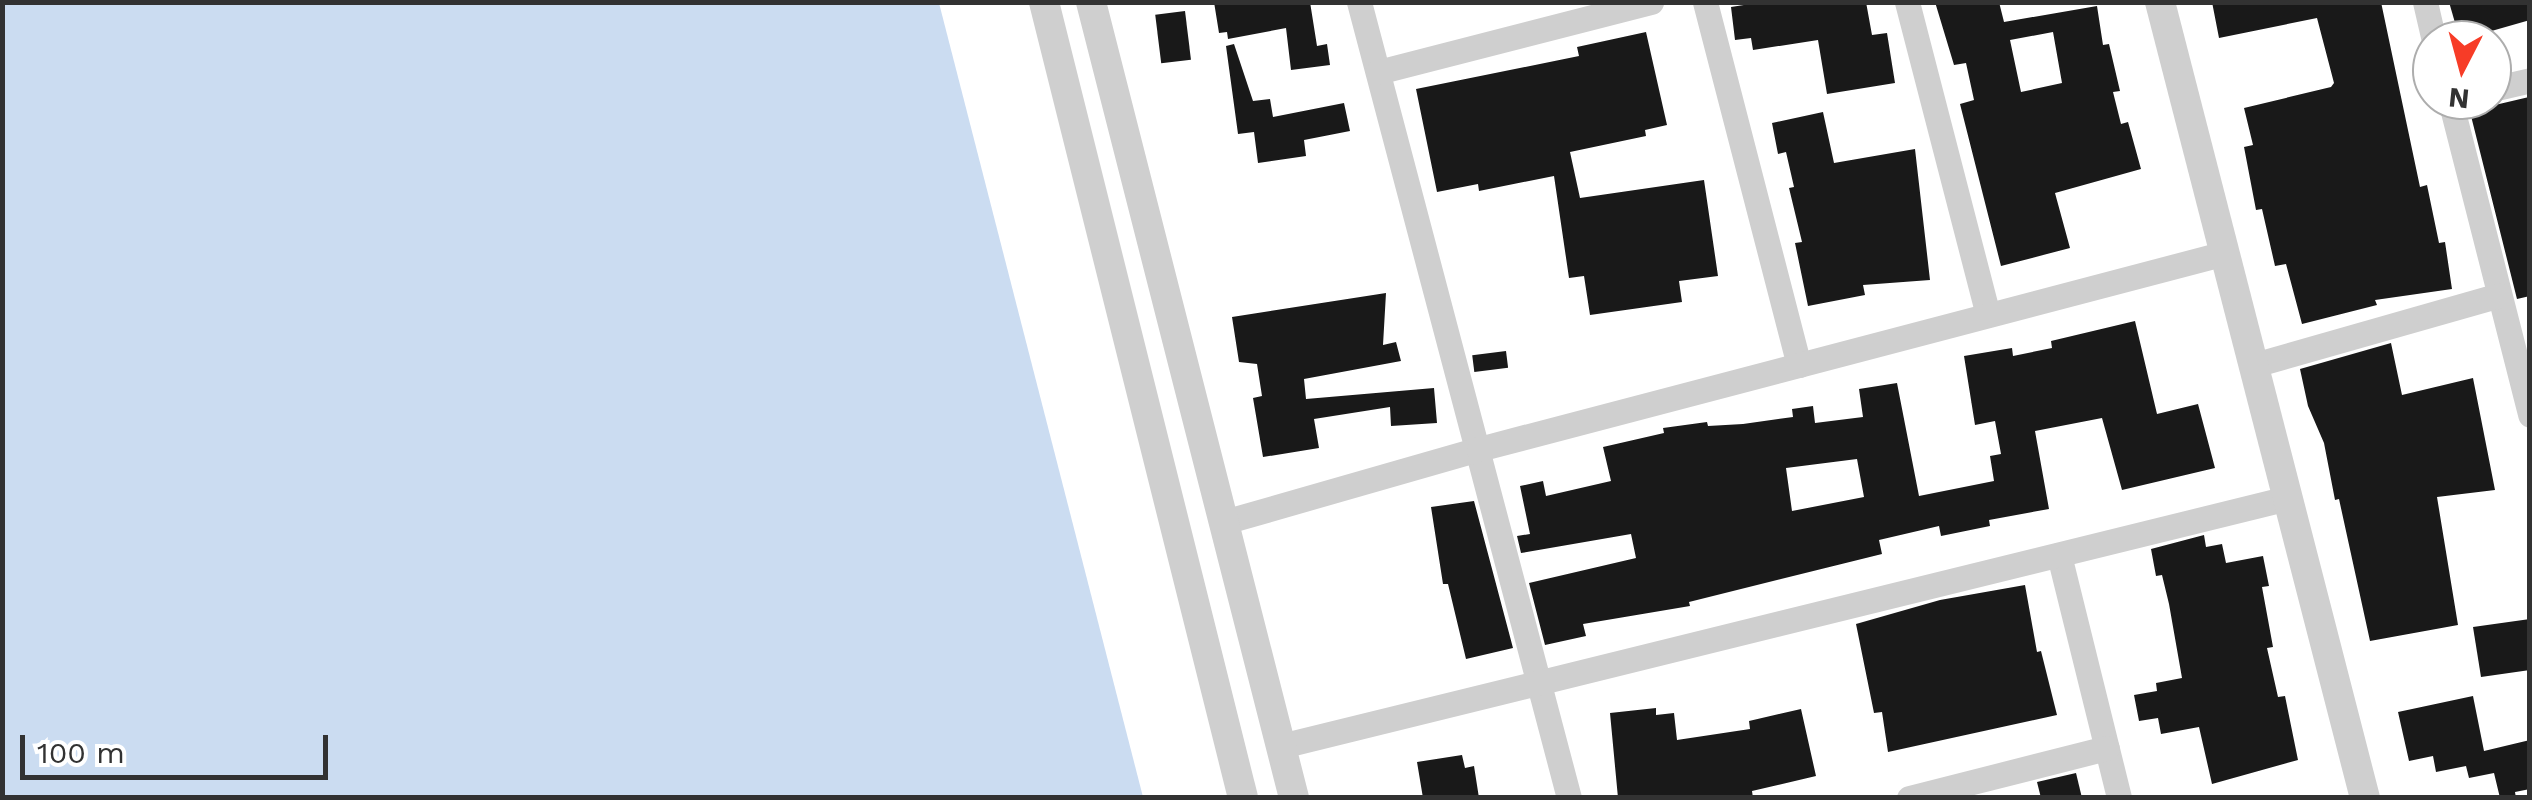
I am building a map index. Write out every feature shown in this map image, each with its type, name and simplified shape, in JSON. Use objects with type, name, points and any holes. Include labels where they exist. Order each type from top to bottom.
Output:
[{"type":"street","points":[[1044,2],[1244,798]]},
{"type":"street","points":[[1092,2],[1294,798]]},
{"type":"street","points":[[1359,2],[1570,798]]},
{"type":"street","points":[[1378,72],[1651,2]]},
{"type":"street","points":[[1706,2],[1800,365]]},
{"type":"street","points":[[1907,2],[1988,315]]},
{"type":"street","points":[[2160,2],[2365,798]]},
{"type":"street","points":[[2455,120],[2530,415]]},
{"type":"street","points":[[1224,522],[1479,449],[2224,253]]},
{"type":"street","points":[[2254,365],[2499,295]]},
{"type":"street","points":[[1281,746],[2288,498]]},
{"type":"street","points":[[2059,554],[2119,798]]},
{"type":"street","points":[[1909,798],[2107,748]]},
{"type":"water","points":[[2,3],[939,3],[1143,797],[3,797]]},
{"type":"building","points":[[1214,2],[1310,2],[1317,46],[1327,44],[1330,65],[1291,70],[1286,28],[1228,39],[1227,32],[1219,33]]},
{"type":"building","points":[[1763,2],[1866,2],[1872,35],[1887,33],[1895,83],[1827,94],[1818,40],[1753,50],[1751,38],[1735,40],[1731,7]]},
{"type":"building","points":[[1935,2],[1999,2],[2004,22],[2097,6],[2103,45],[2109,44],[2120,91],[2113,92],[2121,124],[2128,122],[2141,169],[2055,193],[2070,248],[2001,266],[1960,104],[1974,100],[1966,63],[1954,65]],"holes":[[[2053,32],[2062,83],[2021,92],[2010,40]]]},
{"type":"building","points":[[2212,2],[2381,2],[2420,187],[2427,185],[2439,243],[2445,242],[2452,289],[2375,300],[2377,305],[2302,324],[2286,264],[2275,266],[2262,209],[2256,210],[2244,147],[2253,145],[2244,108],[2331,87],[2334,83],[2317,18],[2219,38]]},
{"type":"building","points":[[2449,2],[2530,2],[2530,20],[2512,25],[2512,20],[2454,20]]},
{"type":"building","points":[[1185,11],[1191,60],[1161,63],[1155,15]]},
{"type":"building","points":[[1646,32],[1667,125],[1645,130],[1646,136],[1570,152],[1580,198],[1704,180],[1718,276],[1679,281],[1682,302],[1590,315],[1584,276],[1569,278],[1554,176],[1479,191],[1478,184],[1437,192],[1416,89],[1579,56],[1577,47]]},
{"type":"building","points":[[1234,44],[1253,101],[1270,99],[1273,117],[1344,103],[1350,131],[1304,140],[1306,156],[1258,163],[1254,132],[1238,134],[1226,46]]},
{"type":"building","points":[[2529,97],[2530,296],[2517,299],[2472,120],[2512,120],[2512,101]]},
{"type":"building","points":[[1823,112],[1834,163],[1915,149],[1930,280],[1863,285],[1865,295],[1808,306],[1795,243],[1802,242],[1789,188],[1794,187],[1786,152],[1778,154],[1772,123]]},
{"type":"building","points":[[1386,293],[1383,345],[1396,342],[1401,361],[1304,379],[1306,399],[1434,388],[1437,423],[1391,426],[1390,407],[1314,419],[1319,448],[1263,457],[1253,398],[1262,396],[1257,364],[1239,362],[1232,317]]},
{"type":"building","points":[[2135,321],[2157,414],[2198,404],[2215,468],[2122,490],[2102,418],[2035,431],[2049,509],[1989,520],[1990,526],[1941,536],[1939,526],[1879,540],[1882,554],[1689,602],[1690,606],[1583,624],[1586,636],[1545,645],[1529,583],[1636,558],[1631,534],[1521,553],[1517,536],[1530,534],[1520,486],[1543,481],[1546,496],[1611,481],[1603,447],[1664,433],[1663,428],[1793,417],[1792,409],[1813,406],[1815,423],[1863,417],[1859,389],[1897,383],[1919,496],[1994,481],[1990,456],[2001,454],[1995,421],[1975,425],[1964,356],[2012,348],[2013,356],[2052,348],[2051,341]],"holes":[[[1857,459],[1864,497],[1792,511],[1786,468]]]},
{"type":"building","points":[[2391,343],[2402,395],[2473,378],[2495,490],[2437,497],[2458,625],[2370,641],[2339,499],[2335,500],[2324,443],[2308,406],[2300,369]]},
{"type":"building","points":[[1506,351],[1508,368],[1474,372],[1472,355]]},
{"type":"building","points":[[1474,501],[1513,648],[1466,659],[1448,584],[1443,584],[1431,507]]},
{"type":"building","points":[[2204,535],[2206,547],[2222,544],[2226,563],[2263,556],[2269,586],[2262,587],[2273,647],[2267,648],[2278,697],[2285,696],[2298,760],[2212,784],[2199,727],[2161,734],[2158,718],[2139,721],[2134,695],[2157,691],[2156,683],[2182,678],[2169,604],[2162,575],[2156,576],[2151,549]]},
{"type":"building","points":[[2025,585],[2037,652],[2041,651],[2057,715],[1888,752],[1882,712],[1874,713],[1856,624],[1940,600]]},
{"type":"building","points":[[2530,619],[2530,670],[2481,677],[2473,627]]},
{"type":"building","points":[[2473,696],[2484,751],[2530,740],[2530,789],[2515,792],[2516,798],[2500,798],[2494,773],[2469,778],[2466,766],[2436,772],[2433,756],[2409,761],[2398,712]]},
{"type":"building","points":[[1656,708],[1656,715],[1674,713],[1677,740],[1750,729],[1749,721],[1801,709],[1816,776],[1752,791],[1753,798],[1618,798],[1610,713]]},
{"type":"building","points":[[1462,755],[1465,768],[1474,766],[1479,798],[1423,798],[1417,762]]},
{"type":"building","points":[[2076,773],[2082,798],[2041,798],[2037,782]]}]
